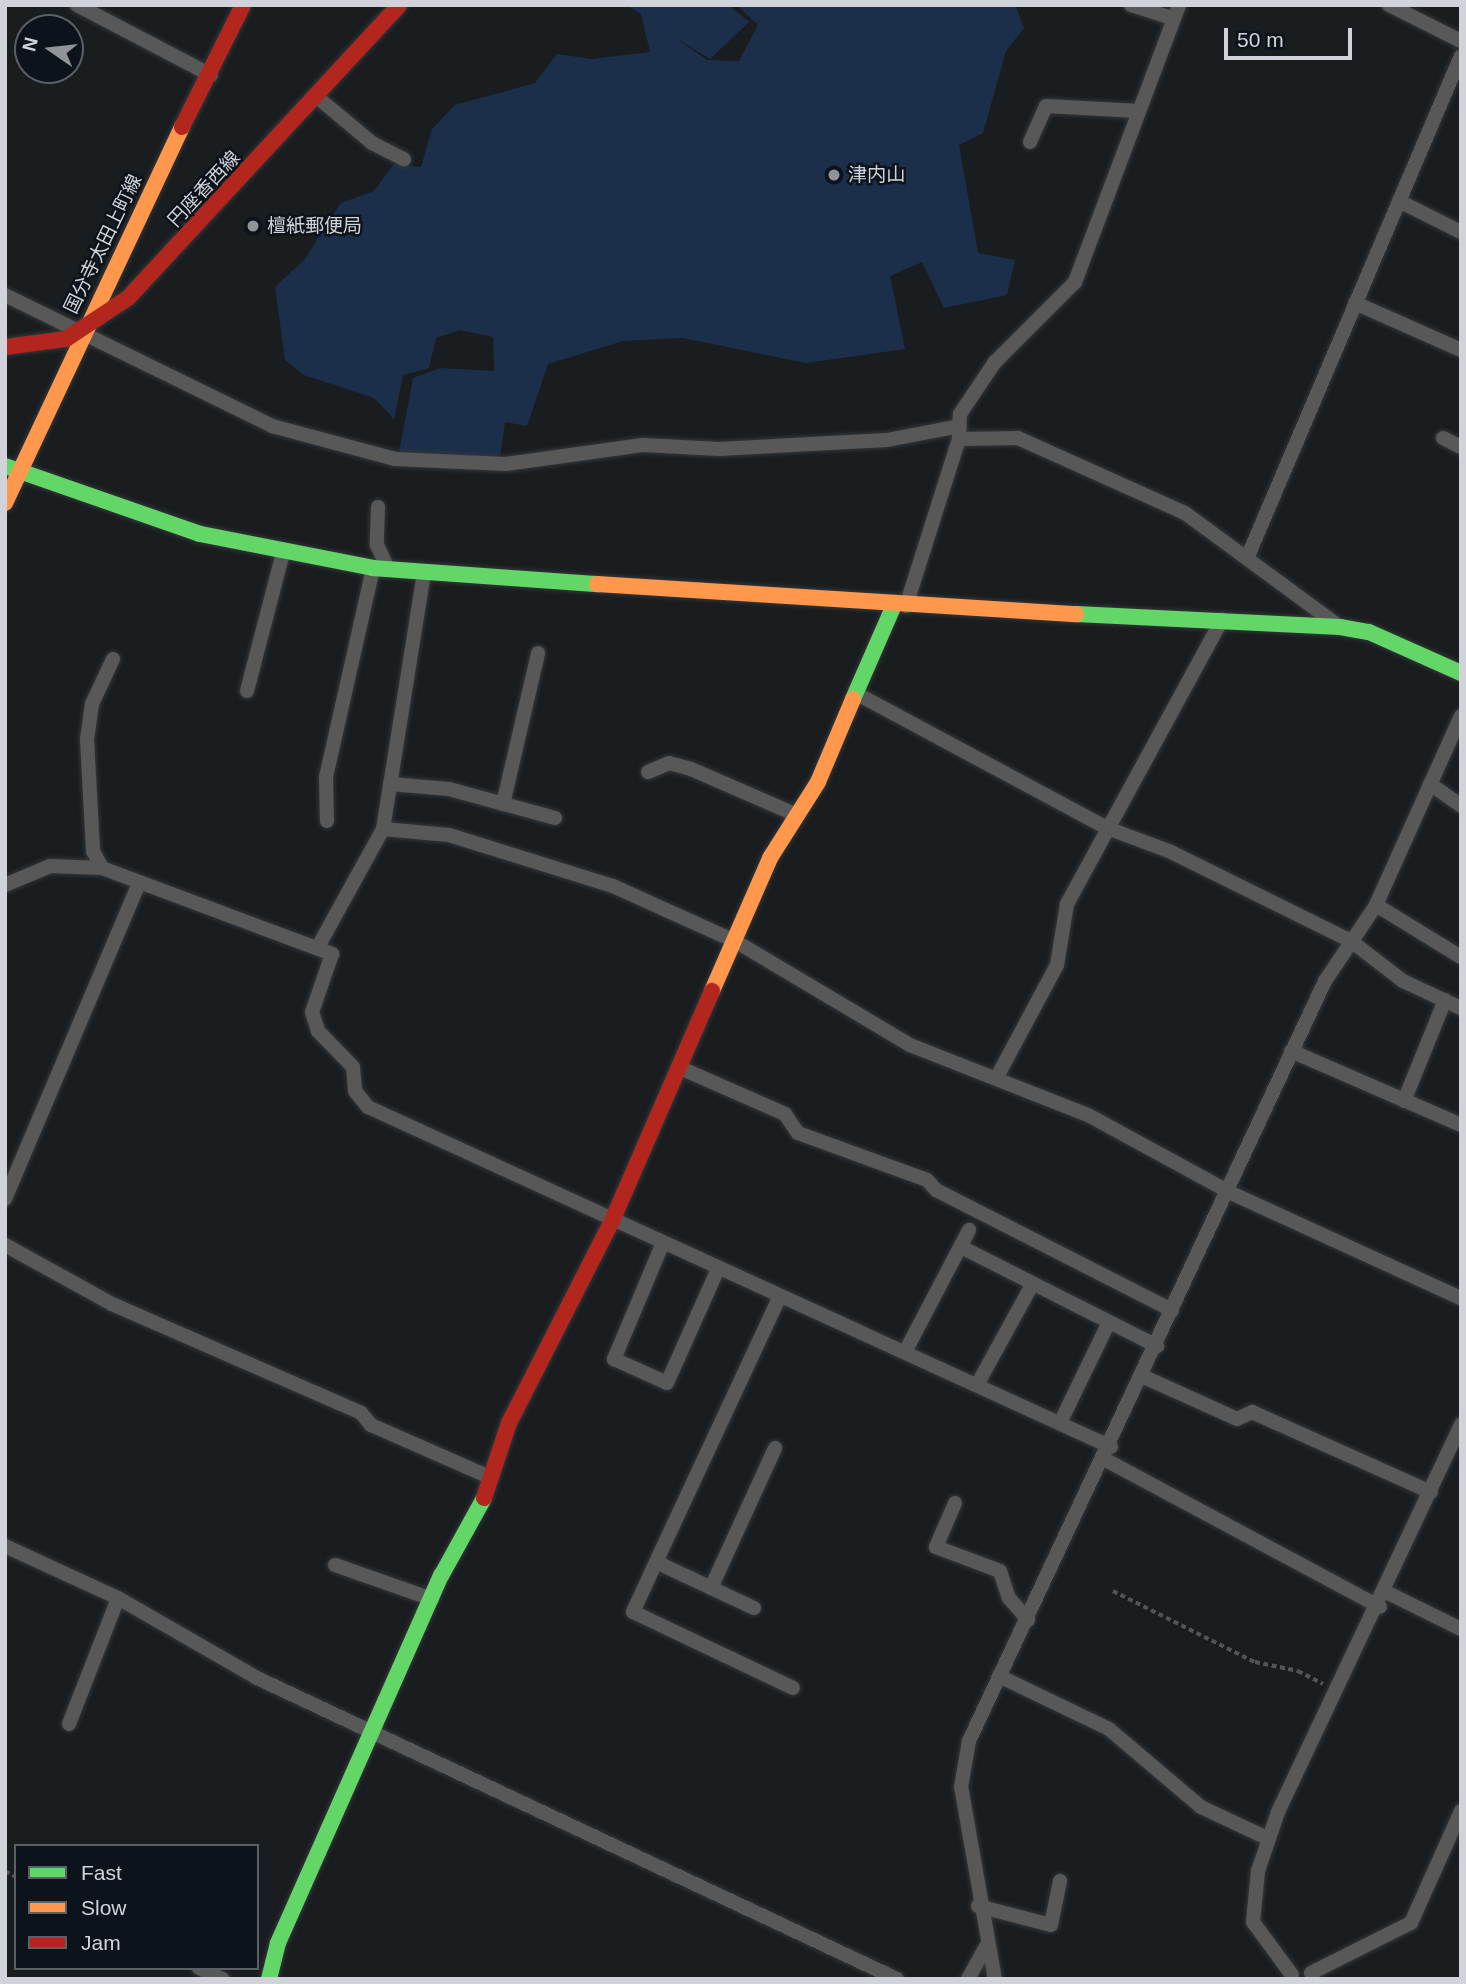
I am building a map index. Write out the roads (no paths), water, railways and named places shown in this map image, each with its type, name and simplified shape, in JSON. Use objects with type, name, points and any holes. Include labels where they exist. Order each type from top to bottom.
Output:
[{"type":"street","points":[[77,5],[211,75]]},
{"type":"street","name":"国分寺太田上町線","points":[[5,503],[82,332],[211,75],[243,5]]},
{"type":"street","name":"円座香西線","points":[[5,347],[82,332],[148,281],[399,5]]},
{"type":"street","points":[[273,1977],[278,1943],[375,1733],[432,1599],[475,1524],[487,1476],[583,1269],[612,1221],[770,858],[797,814],[859,695],[900,605],[959,432],[960,414],[995,362],[1075,282],[1176,12],[1131,5]]},
{"type":"street","points":[[1390,5],[1461,41]]},
{"type":"street","points":[[1248,556],[1461,57]]},
{"type":"street","points":[[317,97],[372,143],[404,159]]},
{"type":"street","points":[[1030,142],[1046,106],[1139,111]]},
{"type":"street","points":[[1399,201],[1461,232]]},
{"type":"street","points":[[5,295],[271,426],[395,459],[506,464],[643,445],[719,449],[887,440],[959,432],[1018,438],[1063,455],[1185,513],[1248,556],[1340,627]]},
{"type":"street","points":[[1355,303],[1461,350]]},
{"type":"street","points":[[1443,438],[1461,447]]},
{"type":"street","points":[[5,466],[200,534],[283,553],[381,569],[900,605],[1340,627],[1369,632],[1461,673]]},
{"type":"street","points":[[327,821],[326,777],[381,569],[377,544],[378,507]]},
{"type":"street","points":[[247,691],[283,553]]},
{"type":"street","points":[[318,945],[383,829],[424,574]]},
{"type":"street","points":[[998,1076],[1057,965],[1067,904],[1222,621]]},
{"type":"street","points":[[503,804],[538,653]]},
{"type":"street","points":[[102,868],[93,851],[87,739],[92,704],[113,659]]},
{"type":"street","points":[[859,695],[1107,828],[1169,851],[1351,941],[1403,981],[1461,1008]]},
{"type":"street","points":[[995,1979],[978,1906],[961,1764],[999,1676],[1144,1377],[1172,1310],[1229,1192],[1292,1051],[1351,941],[1376,905],[1461,716]]},
{"type":"street","points":[[648,772],[669,763],[691,769],[797,814]]},
{"type":"street","points":[[390,783],[503,804],[555,818]]},
{"type":"street","points":[[1430,784],[1461,806]]},
{"type":"street","points":[[383,829],[449,835],[549,864],[735,941],[910,1045],[998,1076],[1229,1192],[1461,1298]]},
{"type":"street","points":[[5,885],[50,866],[102,868],[138,886],[318,945],[332,954],[312,1012],[318,1031],[353,1067],[355,1091],[368,1107],[778,1300],[905,1352],[1060,1423],[1380,1607]]},
{"type":"street","points":[[5,1199],[138,886]]},
{"type":"street","points":[[1376,905],[1461,957]]},
{"type":"street","points":[[1404,1101],[1445,1000]]},
{"type":"street","points":[[1292,1051],[1404,1101],[1459,1119]]},
{"type":"street","points":[[678,1067],[785,1114],[798,1133],[927,1180],[1172,1310]]},
{"type":"street","points":[[905,1352],[969,1230]]},
{"type":"street","points":[[5,1245],[112,1304],[361,1413],[371,1425],[487,1476]]},
{"type":"street","points":[[662,1245],[614,1359],[667,1383],[717,1271]]},
{"type":"street","points":[[961,1247],[1108,1324],[1157,1346]]},
{"type":"street","points":[[977,1385],[1032,1285]]},
{"type":"street","points":[[778,1300],[633,1612],[793,1688]]},
{"type":"street","points":[[1060,1423],[1108,1324]]},
{"type":"street","points":[[1144,1377],[1237,1419],[1252,1412],[1431,1492]]},
{"type":"street","points":[[1461,1424],[1380,1607],[1334,1690],[1269,1839],[1252,1898],[1253,1922],[1289,1977],[1311,1973],[1411,1923],[1461,1811]]},
{"type":"street","points":[[710,1588],[775,1448]]},
{"type":"street","points":[[955,1503],[936,1547],[1000,1571],[1009,1598],[1028,1620]]},
{"type":"street","points":[[5,1546],[118,1598],[257,1678],[897,1979]]},
{"type":"street","points":[[656,1562],[754,1608]]},
{"type":"street","points":[[335,1565],[432,1599]]},
{"type":"street","points":[[1386,1592],[1461,1629]]},
{"type":"street","points":[[69,1724],[118,1598]]},
{"type":"street","points":[[999,1676],[1109,1729],[1201,1807],[1269,1839]]},
{"type":"street","points":[[978,1906],[1051,1925],[1060,1881]]},
{"type":"street","points":[[968,1979],[986,1947]]},
{"type":"street","points":[[203,1970],[223,1979]]},
{"type":"street","points":[[1311,1973],[1326,1979]]},
{"type":"place","name":"津内山","points":[[834,175]]},
{"type":"place","name":"檀紙郵便局","points":[[253,226]]}]
